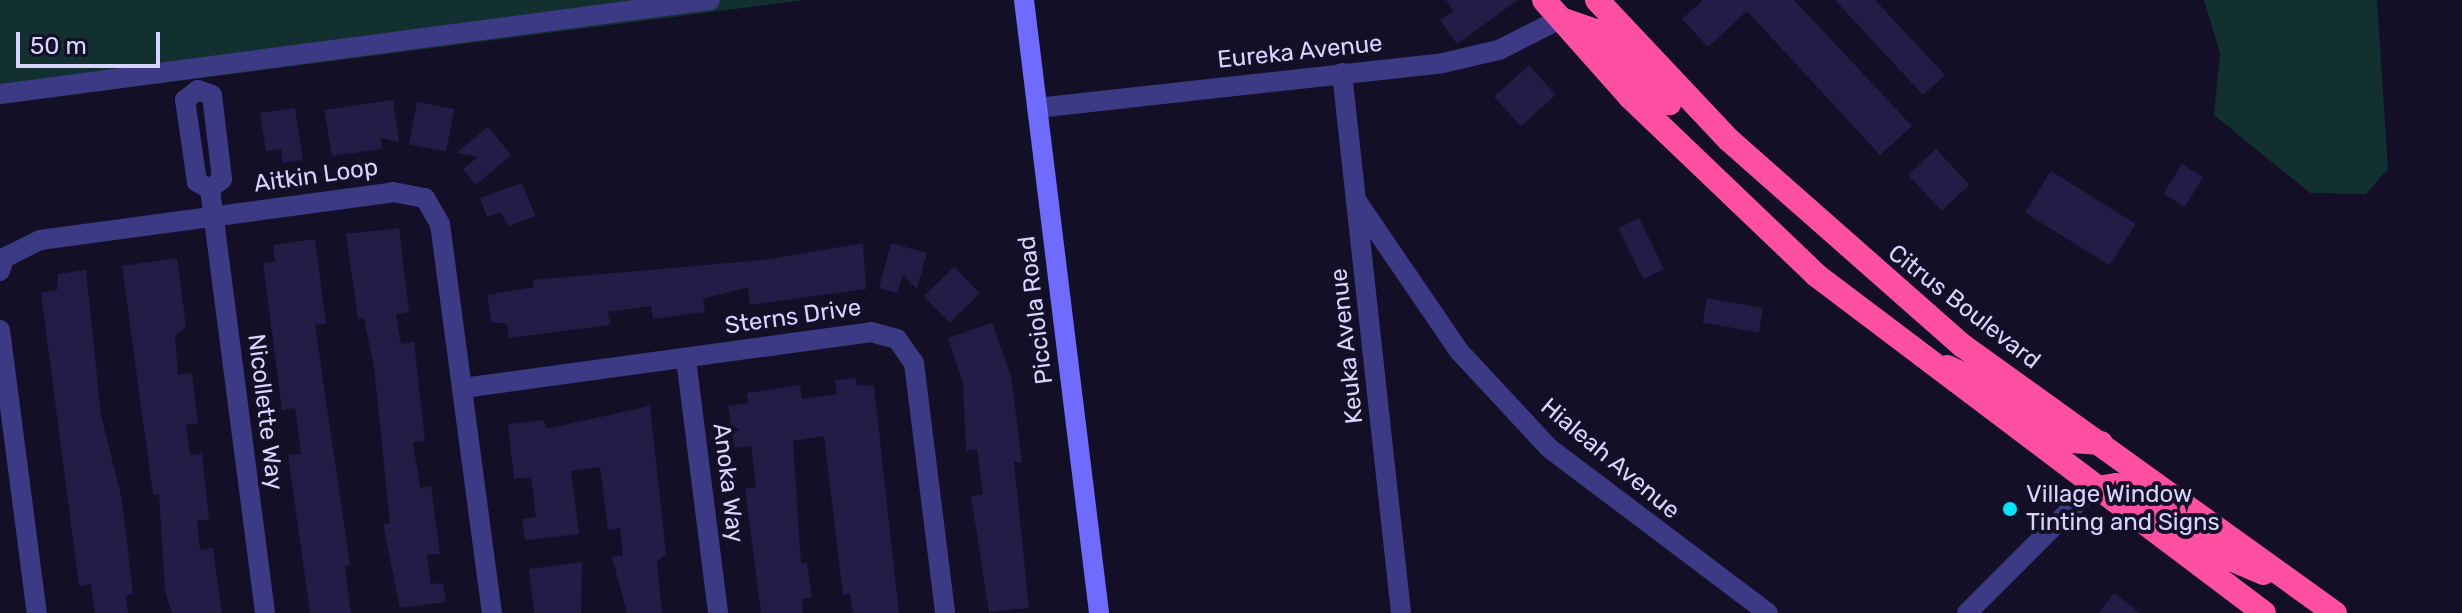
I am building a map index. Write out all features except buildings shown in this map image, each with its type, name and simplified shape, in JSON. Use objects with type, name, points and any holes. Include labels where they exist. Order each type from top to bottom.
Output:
[{"type":"highway","points":[[1579,0],[1600,3]]},
{"type":"highway","name":"Citrus Boulevard","points":[[1600,3],[1678,91],[1764,173],[1963,346],[2335,613]]},
{"type":"highway","points":[[1552,9],[1596,31],[1704,137],[1764,173]]},
{"type":"highway","points":[[1552,9],[1638,106],[1816,275],[2091,489],[2264,613]]},
{"type":"highway","points":[[1914,353],[1983,384],[2057,440],[2101,443]]},
{"type":"highway","points":[[2091,489],[2116,485],[2233,560],[2303,589]]},
{"type":"street","points":[[0,94],[710,0]]},
{"type":"street","name":"Picciola Road","points":[[1024,0],[1099,613]]},
{"type":"street","name":"Eureka Avenue","points":[[1037,108],[1342,73],[1499,50],[1552,9]]},
{"type":"street","name":"Nicollette Way","points":[[195,68],[198,90],[185,100],[197,182],[210,189],[265,613]]},
{"type":"street","name":"Keuka Avenue","points":[[1342,73],[1401,613]]},
{"type":"street","name":"Aitkin Loop","points":[[0,271],[4,258],[40,240],[393,192],[425,198],[440,224],[492,613]]},
{"type":"street","name":"Hialeah Avenue","points":[[1358,203],[1459,351],[1549,448],[1768,613]]},
{"type":"street","points":[[0,330],[37,613]]},
{"type":"street","name":"Sterns Drive","points":[[463,388],[871,332],[897,339],[914,363],[945,613]]},
{"type":"street","name":"Anoka Way","points":[[686,359],[718,613]]},
{"type":"street","points":[[1967,613],[2091,489]]},
{"type":"green space","points":[[0,0],[805,0],[0,104]]},
{"type":"green space","points":[[2204,0],[2377,0],[2388,169],[2366,194],[2310,193],[2214,115],[2220,53]]},
{"type":"place","name":"Village Window Tinting and Signs","points":[[2010,509]]}]
